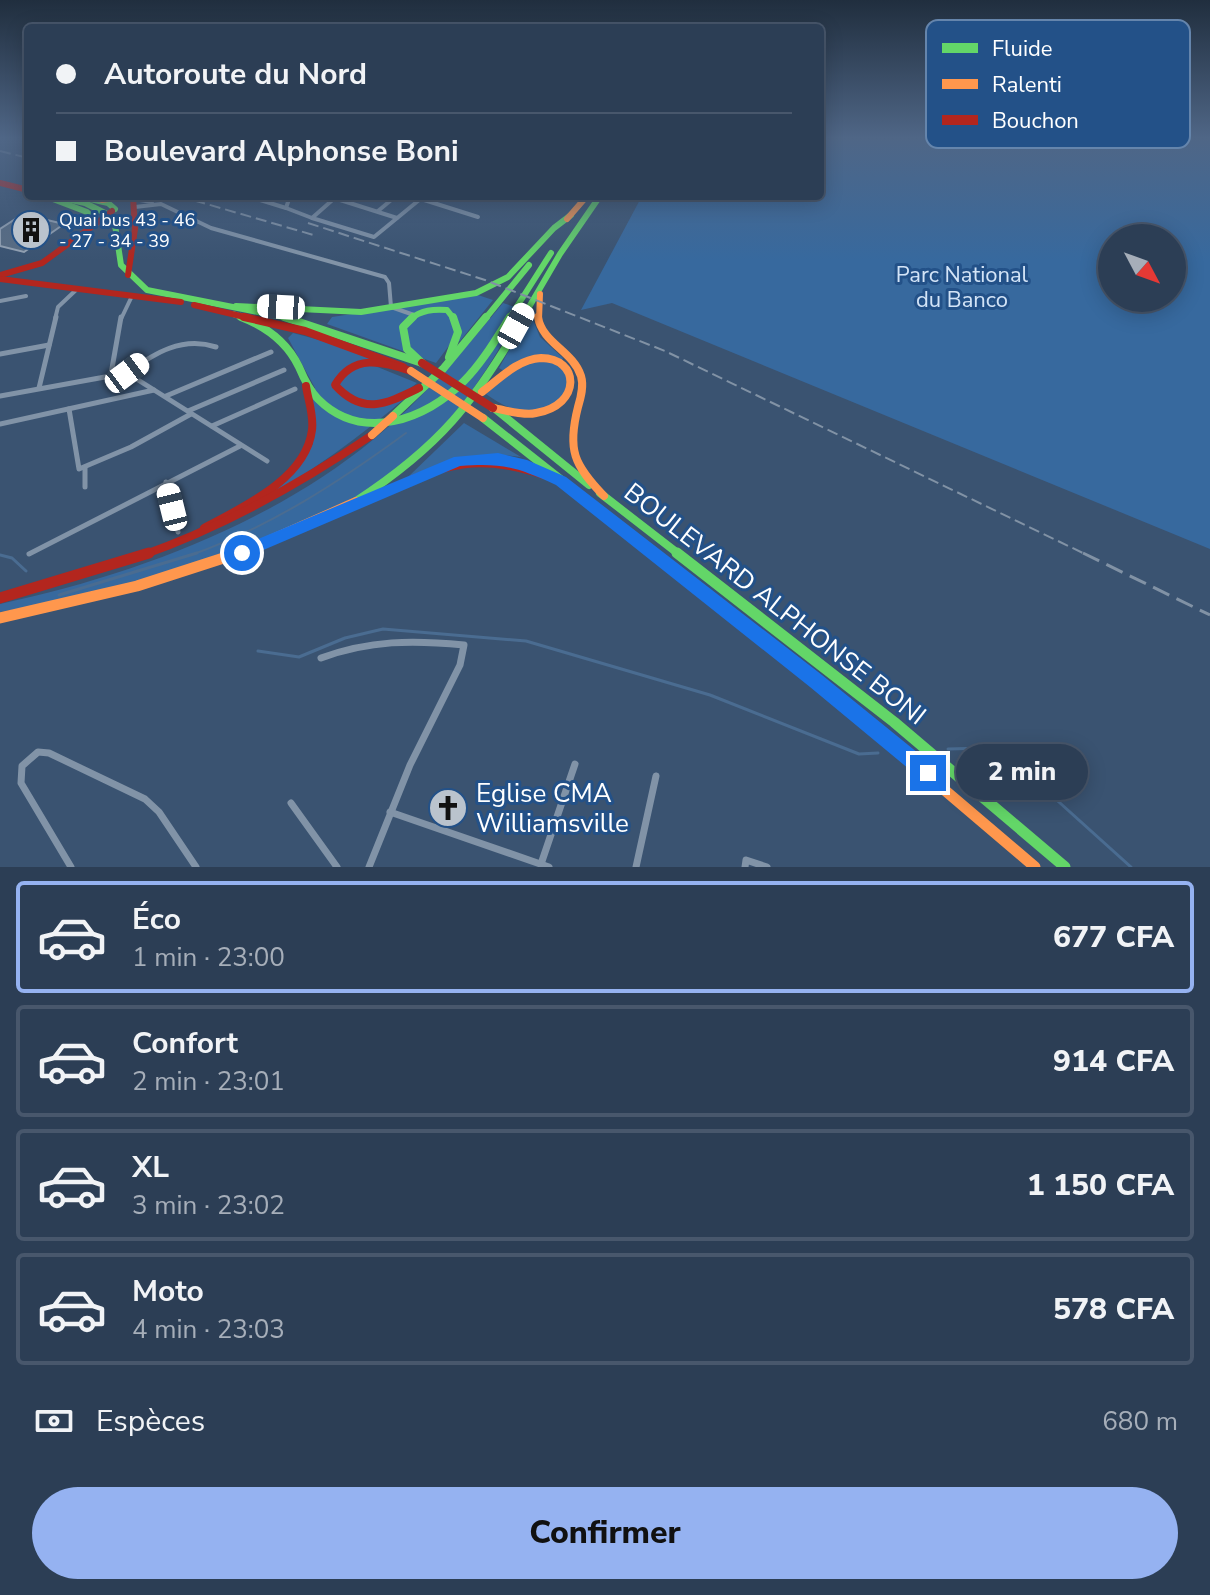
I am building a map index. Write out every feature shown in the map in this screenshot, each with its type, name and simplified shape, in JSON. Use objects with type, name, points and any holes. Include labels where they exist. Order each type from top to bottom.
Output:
[{"type":"main road","points":[[0,185],[24,189]]},
{"type":"main road","points":[[56,200],[87,212],[95,225]]},
{"type":"main road","points":[[67,200],[96,208],[111,218],[116,230],[117,258],[128,276],[147,290],[235,310],[305,331],[371,353],[411,371]]},
{"type":"main road","points":[[98,200],[113,210]]},
{"type":"main road","points":[[0,277],[33,267],[67,247],[130,200]]},
{"type":"main road","points":[[128,276],[135,229],[132,200]]},
{"type":"main road","points":[[0,598],[104,571],[226,525],[284,495],[372,435],[443,369],[584,200]]},
{"type":"main road","points":[[235,310],[283,338],[305,380],[322,403],[342,416],[363,423],[411,420],[439,406],[464,385],[524,287],[597,200]]},
{"type":"main road","points":[[448,429],[503,351],[543,277],[597,200]]},
{"type":"main road","points":[[0,277],[235,310],[348,312],[488,289],[518,268],[554,228],[571,215]]},
{"type":"main road","points":[[543,277],[544,285],[534,314],[538,327],[574,364],[581,380],[580,399],[570,435],[572,456],[604,496]]},
{"type":"main road","points":[[422,363],[407,349],[403,334],[406,322],[414,315],[436,308],[447,310],[456,317],[459,334],[443,369]]},
{"type":"main road","name":"BOULEVARD ALPHONSE BONI","points":[[235,310],[315,325],[422,363],[493,408],[916,739],[1065,867]]},
{"type":"main road","points":[[338,513],[395,476],[448,429],[495,378],[522,360],[553,359],[569,369],[573,377],[573,392],[569,400],[546,414],[519,416],[493,408]]},
{"type":"main road","points":[[411,371],[380,361],[361,361],[345,368],[335,385],[346,400],[368,406],[395,399],[431,382]]},
{"type":"main road","name":"BOULEVARD ALPHONSE BONI","points":[[411,371],[483,418],[816,681],[1035,867]]},
{"type":"main road","points":[[167,548],[248,503],[280,479],[303,455],[309,445],[312,422],[305,380]]},
{"type":"main road","points":[[0,618],[117,594],[169,579],[338,513],[459,460],[498,458],[522,463],[561,481]]},
{"type":"street","points":[[138,200],[157,203],[194,224],[332,265],[385,277],[389,283],[391,307],[414,315]]},
{"type":"street","points":[[260,200],[373,237],[420,200]]},
{"type":"street","points":[[286,208],[289,200]]},
{"type":"street","points":[[312,218],[333,200]]},
{"type":"street","points":[[346,200],[398,218]]},
{"type":"street","points":[[377,211],[391,200]]},
{"type":"street","points":[[428,200],[478,217]]},
{"type":"street","points":[[39,388],[58,307],[76,290]]},
{"type":"street","points":[[0,301],[26,296]]},
{"type":"street","points":[[111,374],[122,311],[132,296]]},
{"type":"street","points":[[0,396],[127,373],[166,348],[198,342],[216,347]]},
{"type":"street","points":[[0,354],[49,345]]},
{"type":"street","points":[[165,396],[271,352]]},
{"type":"street","points":[[69,409],[79,469],[190,412],[284,370]]},
{"type":"street","points":[[127,373],[267,461]]},
{"type":"street","points":[[211,426],[295,389]]},
{"type":"street","points":[[0,424],[154,390]]},
{"type":"street","points":[[29,554],[240,445]]},
{"type":"street","points":[[85,467],[85,487]]},
{"type":"street","points":[[166,482],[178,532]]},
{"type":"street","points":[[321,658],[375,640],[464,645],[460,665],[410,765],[369,867]]},
{"type":"street","points":[[71,867],[21,783],[22,766],[38,752],[49,753],[145,799],[159,812],[196,867]]},
{"type":"street","points":[[390,812],[545,866],[575,764]]},
{"type":"street","points":[[636,867],[656,776]]},
{"type":"street","points":[[291,803],[337,867]]},
{"type":"street","points":[[745,867],[746,860],[767,867]]},
{"type":"green space","name":"Parc National du Banco","points":[[824,179],[1210,179],[1210,549],[612,303],[581,310],[640,200],[824,200]]},
{"type":"green space","points":[[478,295],[493,300],[460,341],[451,343],[436,363],[327,324],[332,317]]},
{"type":"green space","points":[[503,303],[521,309],[496,355],[467,398],[415,455],[374,487],[267,538],[192,565],[116,587],[0,612],[0,604],[99,578],[197,543],[290,497],[333,470],[392,424],[442,374]]},
{"type":"green space","points":[[530,313],[540,337],[563,358],[560,366],[570,383],[564,399],[538,412],[511,408],[486,394],[509,374],[499,368]]},
{"type":"green space","points":[[293,333],[372,359],[375,366],[417,383],[408,390],[409,395],[345,446],[231,517],[269,492],[313,444],[308,397],[315,388],[288,338]]},
{"type":"green space","points":[[464,423],[521,457],[496,454],[468,457],[408,477]]},
{"type":"building","points":[[23,214],[64,224],[24,252],[0,246],[0,229]]},
{"type":"waterway","points":[[193,554],[248,531],[303,502],[406,433]]},
{"type":"waterway","points":[[59,595],[193,554]]},
{"type":"waterway","points":[[0,555],[12,558],[26,571]]},
{"type":"waterway","points":[[258,651],[299,657],[345,638],[383,629],[526,641],[710,695],[859,754],[878,753]]},
{"type":"waterway","points":[[948,749],[985,748],[1019,766],[1131,867]]},
{"type":"railway","points":[[193,200],[317,236]]},
{"type":"railway","points":[[308,223],[485,280],[665,351],[1087,555]]},
{"type":"railway","points":[[1083,553],[1210,615]]},
{"type":"traffic: fast","points":[[56,200],[87,212],[97,223]]},
{"type":"traffic: fast","points":[[71,200],[107,214],[115,225],[121,265],[147,290],[291,318],[422,363]]},
{"type":"traffic: fast","points":[[95,200],[108,203],[115,209]]},
{"type":"traffic: fast","points":[[356,501],[426,450],[469,404],[507,346],[560,254],[597,200]]},
{"type":"traffic: fast","points":[[236,306],[361,312],[476,293],[508,277],[554,228],[571,215]]},
{"type":"traffic: fast","points":[[233,314],[263,326],[279,338],[313,393],[331,410],[359,421],[388,423],[418,415],[443,400],[465,380],[484,357],[551,253]]},
{"type":"traffic: fast","points":[[393,416],[443,369],[529,265]]},
{"type":"traffic: fast","points":[[422,363],[407,349],[403,327],[412,317],[428,310],[447,310],[456,322],[458,337],[449,357]]},
{"type":"traffic: fast","points":[[494,408],[589,485]]},
{"type":"traffic: fast","points":[[483,418],[820,684]]},
{"type":"traffic: fast","points":[[600,493],[894,722],[1065,867]]},
{"type":"traffic: slow","points":[[567,219],[584,200]]},
{"type":"traffic: slow","points":[[540,294],[539,324],[544,333],[576,364],[581,377],[581,393],[572,436],[574,456],[578,466],[604,496]]},
{"type":"traffic: slow","points":[[482,392],[515,366],[541,358],[560,364],[570,377],[570,394],[558,408],[533,414],[493,408]]},
{"type":"traffic: slow","points":[[411,371],[483,418]]},
{"type":"traffic: slow","points":[[372,435],[393,416]]},
{"type":"traffic: slow","points":[[0,618],[92,598],[182,573],[270,541],[356,501]]},
{"type":"traffic: slow","points":[[820,684],[1035,867]]},
{"type":"traffic: jam","points":[[0,183],[24,189]]},
{"type":"traffic: jam","points":[[128,275],[135,229],[133,200]]},
{"type":"traffic: jam","points":[[101,220],[112,211]]},
{"type":"traffic: jam","points":[[0,275],[42,263],[101,220]]},
{"type":"traffic: jam","points":[[0,279],[181,302]]},
{"type":"traffic: jam","points":[[194,305],[305,331],[403,367]]},
{"type":"traffic: jam","points":[[411,371],[378,362],[358,363],[349,367],[335,385],[354,402],[364,404],[385,402],[419,388]]},
{"type":"traffic: jam","points":[[422,363],[493,408]]},
{"type":"traffic: jam","points":[[204,528],[253,501],[286,476],[298,462],[308,446],[312,430],[306,386]]},
{"type":"traffic: jam","points":[[0,598],[148,554],[240,515],[328,465],[372,435]]},
{"type":"traffic: jam","points":[[369,499],[442,467],[484,461],[532,470],[561,481]]},
{"type":"place","name":"Quai bus 43 - 46 - 27 - 34 - 39","points":[[31,230]]},
{"type":"place","name":"Eglise CMA Williamsville","points":[[448,808]]},
{"type":"route","points":[[242,553],[459,460],[498,458],[522,463],[561,481],[928,773]]}]
